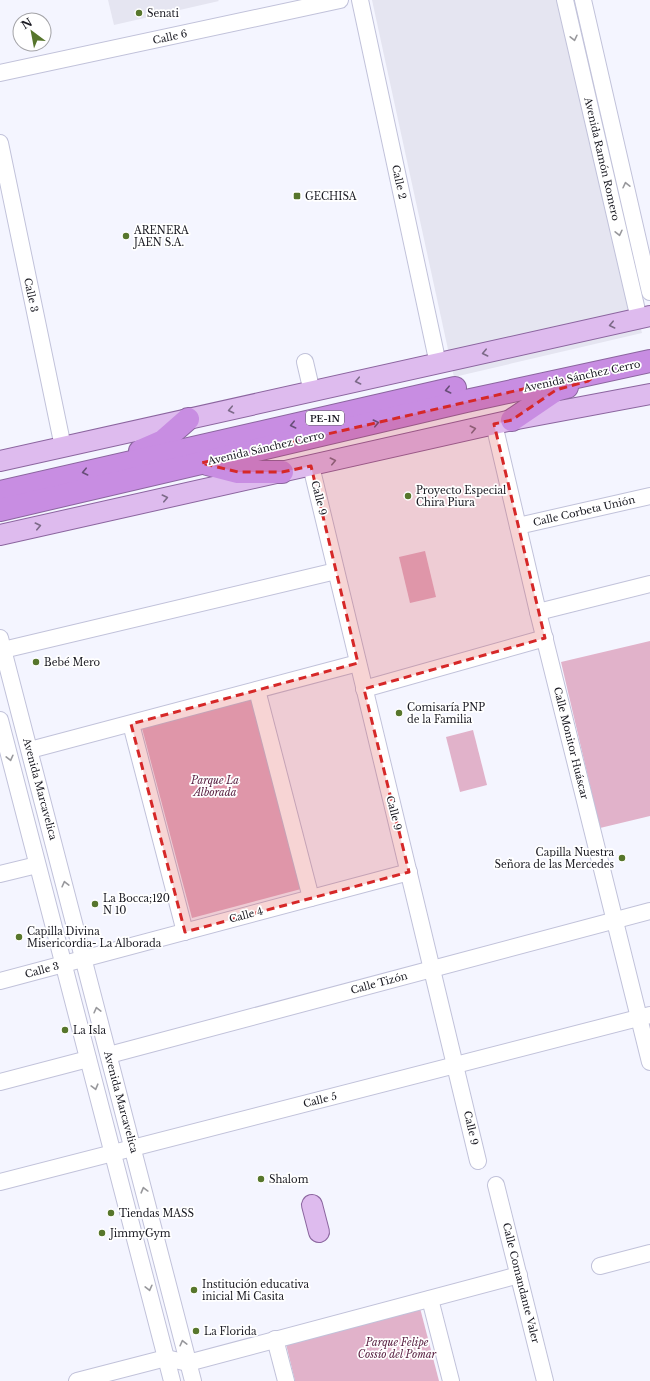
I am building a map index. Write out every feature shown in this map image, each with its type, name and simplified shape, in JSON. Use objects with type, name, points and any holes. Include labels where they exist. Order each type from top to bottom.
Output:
[{"type":"highway","name":"Avenida Sánchez Cerro","points":[[0,492],[448,390],[650,347]]},
{"type":"highway","name":"Avenida Sánchez Cerro","points":[[0,510],[650,361]]},
{"type":"highway","points":[[503,422],[556,390],[588,382],[602,371]]},
{"type":"highway","points":[[109,466],[122,458],[155,446],[188,419]]},
{"type":"highway","points":[[201,463],[238,472],[282,472]]},
{"type":"main road","points":[[0,461],[644,317]]},
{"type":"main road","points":[[0,535],[503,422],[649,398]]},
{"type":"main road","points":[[312,1205],[319,1232]]},
{"type":"street","name":"Calle 6","points":[[0,73],[340,0]]},
{"type":"street","name":"Calle 2","points":[[360,0],[438,364]]},
{"type":"street","name":"Avenida Ramón Romero","points":[[565,0],[644,317]]},
{"type":"street","name":"Avenida Ramón Romero","points":[[583,0],[650,292]]},
{"type":"street","name":"Calle 3","points":[[0,143],[63,447]]},
{"type":"street","points":[[304,362],[312,392]]},
{"type":"street","name":"Calle Monitor Huáscar","points":[[503,422],[518,526],[544,638],[615,920],[644,1017],[650,1062]]},
{"type":"street","name":"Calle 9","points":[[311,466],[478,1161]]},
{"type":"street","name":"Calle Corbeta Unión","points":[[518,526],[650,496]]},
{"type":"street","points":[[2,644],[336,571]]},
{"type":"street","points":[[538,612],[650,584]]},
{"type":"street","points":[[364,689],[544,638]]},
{"type":"street","name":"Avenida Marcavelica","points":[[2,644],[193,1381]]},
{"type":"street","points":[[30,750],[358,663]]},
{"type":"street","points":[[257,690],[311,898]]},
{"type":"street","name":"Avenida Marcavelica","points":[[0,720],[172,1381]]},
{"type":"street","points":[[131,724],[185,932]]},
{"type":"street","points":[[18,790],[39,784]]},
{"type":"street","points":[[0,874],[37,865]]},
{"type":"street","name":"Calle 4","points":[[84,958],[409,872]]},
{"type":"street","name":"Calle Tizón","points":[[109,1055],[650,911]]},
{"type":"street","name":"Calle 3","points":[[0,981],[63,965],[84,958]]},
{"type":"street","name":"Calle 5","points":[[0,1182],[644,1017]]},
{"type":"street","points":[[0,1082],[88,1060]]},
{"type":"street","name":"Calle Comandante Valer","points":[[496,1186],[545,1381]]},
{"type":"street","points":[[600,1266],[650,1253]]},
{"type":"street","points":[[76,1381],[166,1358],[188,1363],[519,1275]]},
{"type":"street","points":[[430,1299],[451,1381]]},
{"type":"street","points":[[275,1339],[286,1381]]},
{"type":"highlighted area","points":[[602,371],[588,381],[556,390],[512,420],[494,424],[545,638],[364,689],[409,872],[185,932],[131,724],[358,663],[311,466],[282,472],[238,472],[201,463]]},
{"type":"shaded area","name":"Senati","points":[[108,0],[218,0],[219,1],[114,25]]},
{"type":"shaded area","points":[[372,0],[560,0],[642,333],[454,377]]},
{"type":"green space","points":[[425,551],[436,597],[410,603],[399,557]]},
{"type":"green space","points":[[650,641],[650,816],[600,828],[561,662]]},
{"type":"green space","name":"Parque La Alborada","points":[[251,700],[301,889],[192,918],[142,728]]},
{"type":"green space","points":[[473,730],[487,785],[460,792],[446,737]]},
{"type":"green space","name":"Parque Felipe Cossío del Pomar","points":[[420,1308],[439,1381],[295,1381],[286,1344]]},
{"type":"place","name":"Senati","points":[[139,13]]},
{"type":"place","name":"GECHISA","points":[[297,196]]},
{"type":"place","name":"ARENERA JAEN S.A.","points":[[126,236]]},
{"type":"place","name":"Proyecto Especial Chira Piura","points":[[408,496]]},
{"type":"place","name":"Bebé Mero","points":[[36,662]]},
{"type":"place","name":"Comisaría PNP de la Familia","points":[[399,713]]},
{"type":"place","name":"Capilla Nuestra Señora de las Mercedes","points":[[622,858]]},
{"type":"place","name":"La Bocca;120 N 10","points":[[95,904]]},
{"type":"place","name":"Capilla Divina Misericordia- La Alborada","points":[[19,937]]},
{"type":"place","name":"La Isla","points":[[65,1030]]},
{"type":"place","name":"Shalom","points":[[261,1179]]},
{"type":"place","name":"Tiendas MASS","points":[[111,1213]]},
{"type":"place","name":"JimmyGym","points":[[102,1233]]},
{"type":"place","name":"Institución educativa inicial Mi Casita","points":[[194,1290]]},
{"type":"place","name":"La Florida","points":[[196,1331]]}]
